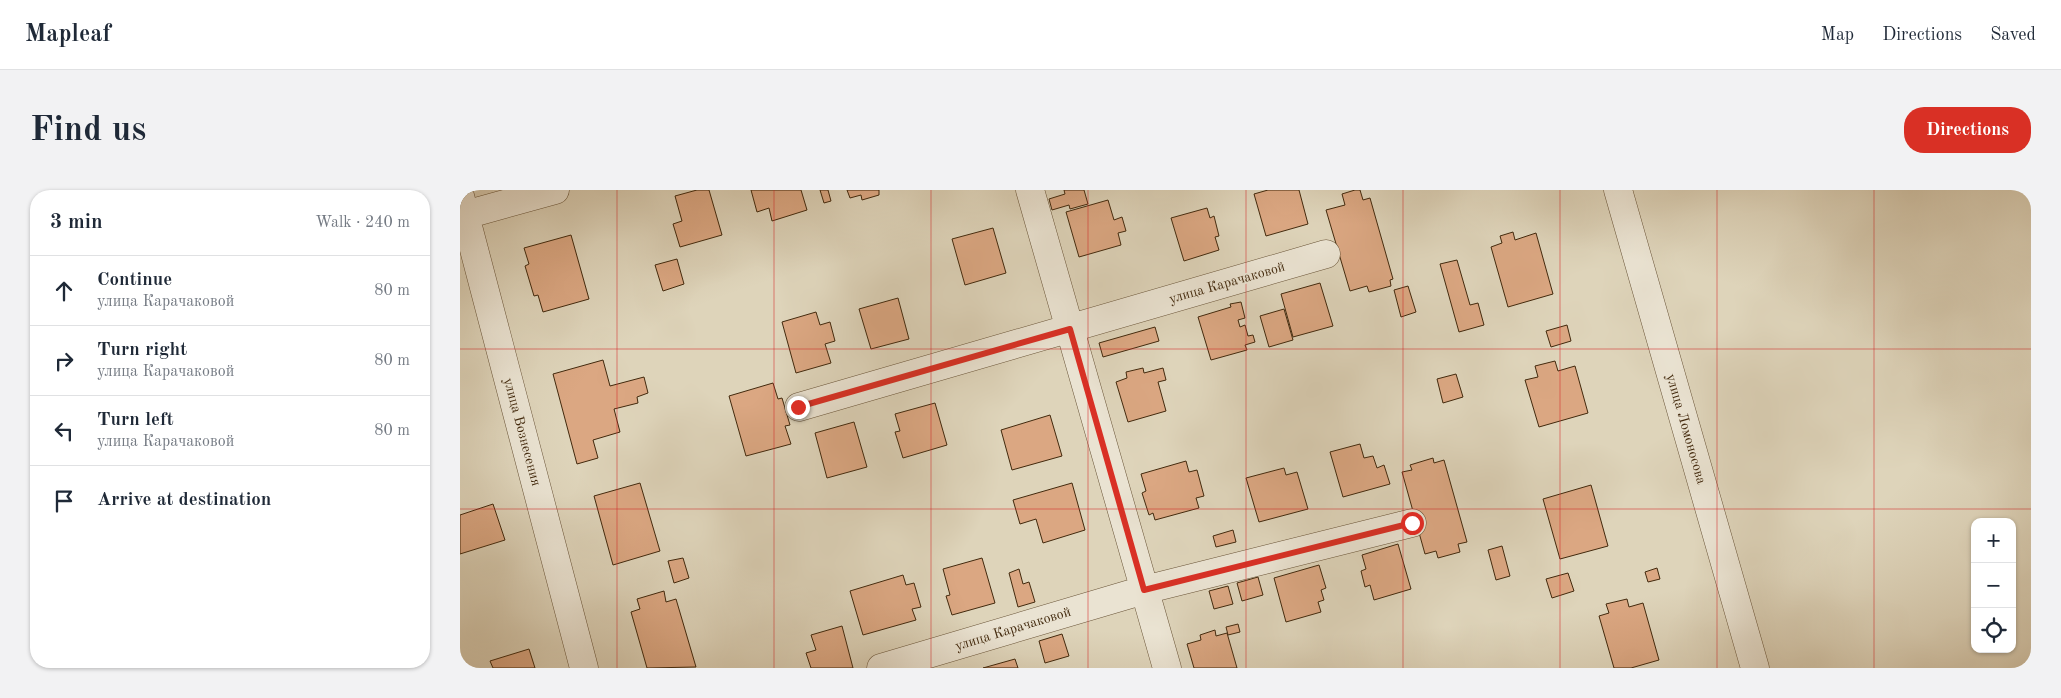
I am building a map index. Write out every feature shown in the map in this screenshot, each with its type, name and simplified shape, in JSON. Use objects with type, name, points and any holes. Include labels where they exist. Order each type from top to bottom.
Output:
[{"type":"street","points":[[463,206],[555,190]]},
{"type":"street","points":[[1030,190],[1167,668]]},
{"type":"street","name":"улица Ломоносова","points":[[1618,190],[1755,668]]},
{"type":"street","name":"улица Вознесения","points":[[463,206],[584,668]]},
{"type":"street","name":"улица Карачаковой","points":[[798,407],[1326,254]]},
{"type":"street","name":"улица Карачаковой","points":[[881,668],[1144,590],[1412,523]]},
{"type":"building","points":[[697,190],[709,190],[722,235],[680,247],[673,224],[682,221],[675,196]]},
{"type":"building","points":[[751,190],[801,190],[807,210],[772,221],[769,208],[757,212]]},
{"type":"building","points":[[820,190],[828,190],[831,201],[824,203]]},
{"type":"building","points":[[847,190],[879,190],[879,195],[862,200],[861,195],[850,198]]},
{"type":"building","points":[[1064,190],[1084,190],[1088,204],[1070,209],[1069,205],[1052,210],[1049,199],[1065,194]]},
{"type":"building","points":[[1268,190],[1299,190],[1308,224],[1266,236],[1254,194]]},
{"type":"building","points":[[1360,190],[1363,200],[1370,198],[1393,279],[1390,280],[1391,286],[1369,292],[1367,286],[1350,291],[1326,210],[1345,205],[1342,194]]},
{"type":"building","points":[[1108,200],[1114,220],[1122,217],[1126,231],[1118,233],[1121,245],[1079,257],[1066,212]]},
{"type":"building","points":[[1207,208],[1210,218],[1214,216],[1219,236],[1215,237],[1219,250],[1184,261],[1171,218]]},
{"type":"building","points":[[993,228],[1006,273],[965,285],[952,239]]},
{"type":"building","points":[[1513,232],[1515,240],[1536,233],[1553,294],[1508,307],[1491,247],[1502,243],[1500,236]]},
{"type":"building","points":[[571,235],[589,299],[543,312],[538,295],[534,296],[525,266],[529,264],[524,248]]},
{"type":"building","points":[[677,259],[684,284],[663,291],[655,265]]},
{"type":"building","points":[[1457,260],[1470,305],[1478,303],[1484,325],[1459,332],[1440,264]]},
{"type":"building","points":[[1320,283],[1333,326],[1293,337],[1281,294]]},
{"type":"building","points":[[1408,286],[1416,312],[1401,317],[1394,290]]},
{"type":"building","points":[[898,298],[909,339],[871,349],[859,309]]},
{"type":"building","points":[[1241,302],[1245,318],[1238,320],[1240,327],[1245,325],[1248,336],[1253,335],[1255,342],[1245,345],[1247,350],[1211,360],[1198,317],[1231,307],[1230,304]]},
{"type":"building","points":[[1284,309],[1293,340],[1269,347],[1260,316]]},
{"type":"building","points":[[816,312],[820,325],[830,322],[835,341],[825,344],[831,363],[796,373],[782,322]]},
{"type":"building","points":[[1567,325],[1571,341],[1551,347],[1546,331]]},
{"type":"building","points":[[1155,327],[1159,341],[1103,357],[1099,343]]},
{"type":"building","points":[[603,360],[610,386],[644,377],[648,393],[637,397],[638,403],[614,409],[620,432],[593,440],[598,458],[577,464],[553,374]]},
{"type":"building","points":[[1555,361],[1558,371],[1575,366],[1588,413],[1539,427],[1525,380],[1538,377],[1535,366]]},
{"type":"building","points":[[1143,368],[1144,373],[1163,368],[1166,380],[1158,382],[1166,411],[1128,422],[1116,382],[1127,378],[1126,372]]},
{"type":"building","points":[[1456,374],[1463,397],[1443,403],[1437,379]]},
{"type":"building","points":[[773,383],[778,399],[782,398],[790,425],[785,426],[791,444],[746,456],[729,396]]},
{"type":"building","points":[[935,403],[947,445],[903,458],[895,432],[900,431],[895,414]]},
{"type":"building","points":[[1050,415],[1062,456],[1012,470],[1001,430]]},
{"type":"building","points":[[854,422],[867,467],[827,478],[815,433]]},
{"type":"building","points":[[1360,444],[1364,458],[1373,456],[1377,468],[1384,465],[1390,484],[1343,497],[1330,452]]},
{"type":"building","points":[[1433,458],[1434,463],[1444,460],[1467,542],[1458,544],[1460,552],[1438,558],[1436,551],[1425,554],[1402,472],[1412,470],[1410,465]]},
{"type":"building","points":[[1186,461],[1189,472],[1197,470],[1204,496],[1196,498],[1199,508],[1155,520],[1153,513],[1149,515],[1142,493],[1146,491],[1141,474]]},
{"type":"building","points":[[1284,468],[1286,475],[1297,472],[1308,509],[1259,522],[1246,478]]},
{"type":"building","points":[[640,483],[660,551],[613,565],[594,496]]},
{"type":"building","points":[[1072,483],[1085,530],[1043,543],[1036,519],[1020,524],[1013,500]]},
{"type":"building","points":[[1591,485],[1608,546],[1560,559],[1543,499]]},
{"type":"building","points":[[493,504],[505,540],[460,554],[460,515]]},
{"type":"building","points":[[1233,530],[1236,542],[1216,547],[1213,536]]},
{"type":"building","points":[[1398,544],[1411,589],[1374,600],[1370,585],[1365,587],[1361,571],[1366,569],[1362,555]]},
{"type":"building","points":[[1502,546],[1510,576],[1496,580],[1488,550]]},
{"type":"building","points":[[683,558],[689,578],[674,583],[668,561]]},
{"type":"building","points":[[982,558],[995,603],[952,615],[946,596],[950,595],[943,569]]},
{"type":"building","points":[[1319,565],[1326,588],[1321,590],[1324,600],[1318,602],[1321,612],[1286,622],[1274,578]]},
{"type":"building","points":[[1657,568],[1660,579],[1648,582],[1645,572]]},
{"type":"building","points":[[1019,569],[1023,584],[1029,582],[1035,602],[1018,607],[1009,573]]},
{"type":"building","points":[[1568,573],[1574,591],[1552,598],[1546,579]]},
{"type":"building","points":[[903,575],[906,585],[914,583],[921,607],[912,609],[916,620],[863,635],[850,591]]},
{"type":"building","points":[[1258,577],[1263,595],[1242,601],[1237,583]]},
{"type":"building","points":[[1228,586],[1233,604],[1214,609],[1209,591]]},
{"type":"building","points":[[664,591],[666,602],[676,599],[696,667],[647,668],[631,612],[640,609],[637,599]]},
{"type":"building","points":[[1627,599],[1629,607],[1643,603],[1659,660],[1631,668],[1614,668],[1599,616],[1609,613],[1606,604]]},
{"type":"building","points":[[1238,624],[1240,632],[1228,635],[1226,627]]},
{"type":"building","points":[[842,626],[853,668],[811,668],[806,653],[816,650],[811,635]]},
{"type":"building","points":[[1215,630],[1216,636],[1227,633],[1237,668],[1194,668],[1187,644],[1201,640],[1200,635]]},
{"type":"building","points":[[1062,634],[1069,656],[1045,663],[1039,641]]},
{"type":"building","points":[[529,649],[535,668],[493,668],[490,661]]},
{"type":"building","points":[[1015,659],[1018,668],[983,668]]},
{"type":"route","points":[[798,407],[1070,329],[1144,590],[1412,523]]}]
